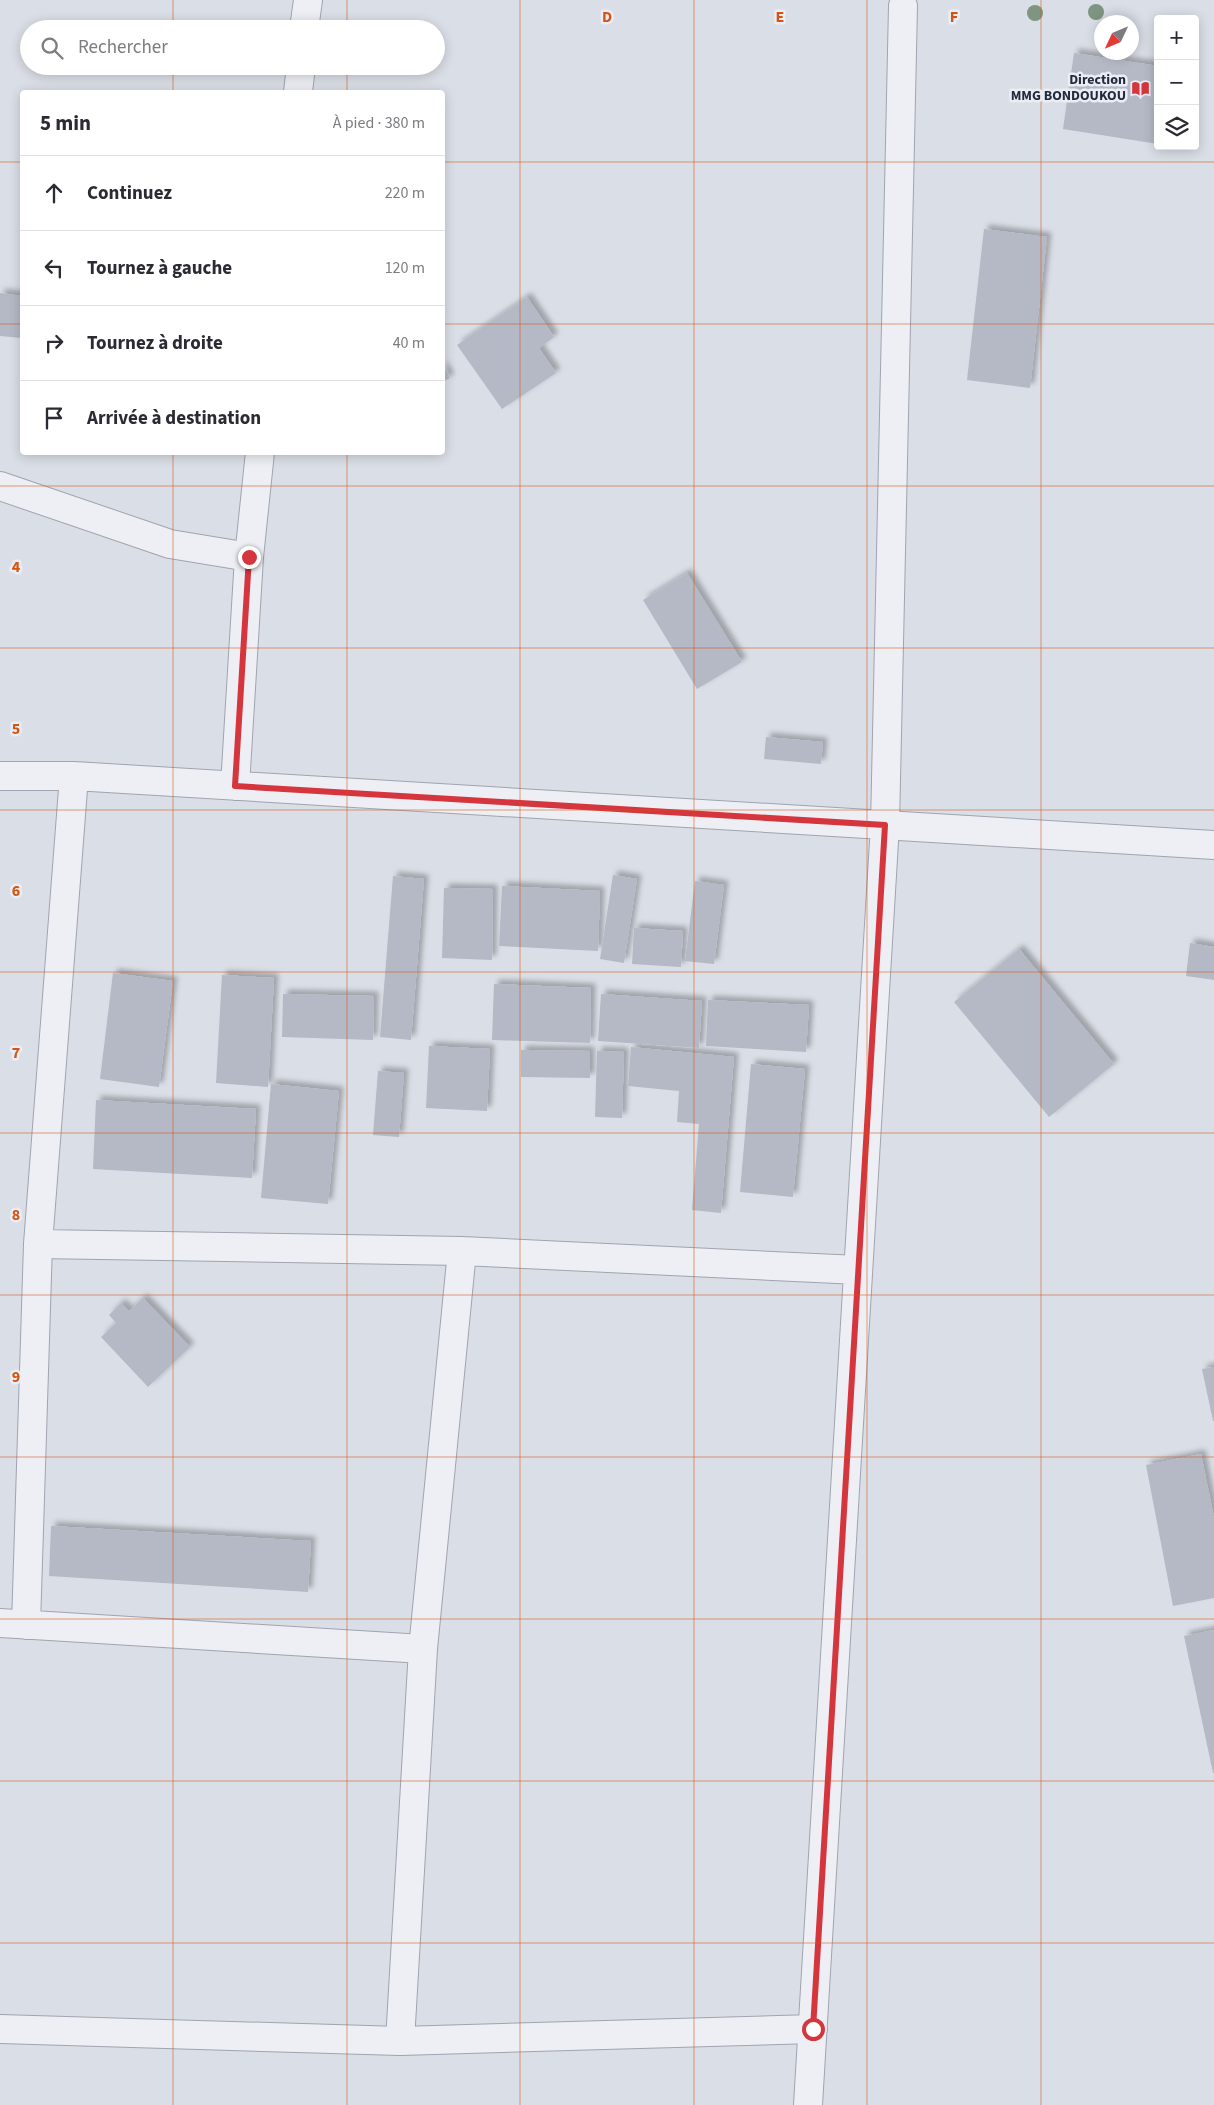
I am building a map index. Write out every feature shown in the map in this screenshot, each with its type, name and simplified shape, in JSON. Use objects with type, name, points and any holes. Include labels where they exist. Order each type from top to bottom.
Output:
[{"type":"street","points":[[305,20],[308,0]]},
{"type":"street","points":[[808,2105],[885,825],[903,6]]},
{"type":"street","points":[[298,90],[299,75]]},
{"type":"street","points":[[235,786],[249,557],[260,455]]},
{"type":"street","points":[[0,486],[170,544],[249,557]]},
{"type":"street","points":[[0,776],[74,776],[1214,845]]},
{"type":"street","points":[[74,776],[38,1244],[13,1624],[423,1649]]},
{"type":"street","points":[[38,1244],[462,1251],[858,1270]]},
{"type":"street","points":[[400,2041],[423,1649],[462,1251]]},
{"type":"street","points":[[0,2029],[400,2041],[813,2029]]},
{"type":"building","points":[[1074,53],[1094,56],[1094,60],[1119,60],[1154,65],[1154,143],[1063,129]]},
{"type":"building","points":[[984,229],[1047,237],[1030,388],[967,380]]},
{"type":"building","points":[[0,293],[20,296],[20,338],[0,336]]},
{"type":"building","points":[[527,297],[554,337],[539,348],[556,373],[502,409],[457,345]]},
{"type":"building","points":[[445,369],[450,378],[445,380]]},
{"type":"building","points":[[687,573],[742,662],[697,689],[643,600]]},
{"type":"building","points":[[766,737],[823,742],[821,764],[764,759]]},
{"type":"building","points":[[613,875],[637,879],[624,963],[600,959]]},
{"type":"building","points":[[393,876],[424,879],[411,1040],[380,1037]]},
{"type":"building","points":[[695,881],[724,885],[714,964],[685,961]]},
{"type":"building","points":[[502,886],[600,891],[598,951],[499,946]]},
{"type":"building","points":[[444,888],[493,889],[492,960],[442,958]]},
{"type":"building","points":[[634,928],[683,931],[681,967],[632,964]]},
{"type":"building","points":[[1190,943],[1214,947],[1214,980],[1186,976]]},
{"type":"building","points":[[1019,949],[1114,1064],[1049,1117],[954,1002]]},
{"type":"building","points":[[113,973],[173,981],[159,1087],[100,1079]]},
{"type":"building","points":[[222,975],[274,978],[268,1087],[216,1083]]},
{"type":"building","points":[[494,984],[591,988],[590,1043],[492,1040]]},
{"type":"building","points":[[283,994],[374,996],[373,1040],[282,1037]]},
{"type":"building","points":[[601,994],[702,1001],[699,1048],[598,1041]]},
{"type":"building","points":[[708,1000],[809,1005],[806,1052],[706,1046]]},
{"type":"building","points":[[429,1046],[490,1049],[487,1111],[426,1108]]},
{"type":"building","points":[[631,1047],[734,1057],[721,1213],[692,1210],[699,1124],[677,1122],[679,1091],[628,1086]]},
{"type":"building","points":[[521,1050],[590,1051],[590,1078],[521,1077]]},
{"type":"building","points":[[597,1051],[624,1052],[622,1118],[595,1117]]},
{"type":"building","points":[[751,1064],[805,1069],[793,1197],[740,1192]]},
{"type":"building","points":[[378,1071],[404,1073],[399,1137],[373,1135]]},
{"type":"building","points":[[271,1084],[339,1091],[328,1204],[261,1198]]},
{"type":"building","points":[[96,1100],[256,1109],[252,1178],[93,1169]]},
{"type":"building","points":[[143,1298],[190,1347],[148,1387],[101,1337],[116,1323],[109,1315],[121,1303],[129,1311]]},
{"type":"building","points":[[1214,1367],[1214,1421],[1213,1421],[1202,1369]]},
{"type":"building","points":[[1201,1454],[1214,1518],[1214,1598],[1173,1606],[1146,1465]]},
{"type":"building","points":[[51,1526],[311,1541],[308,1592],[49,1576]]},
{"type":"building","points":[[1214,1630],[1214,1773],[1213,1773],[1184,1636]]},
{"type":"place","name":"Direction MMG BONDOUKOU","points":[[1140,88]]},
{"type":"route","points":[[249,557],[235,786],[885,825],[813,2029]]}]
